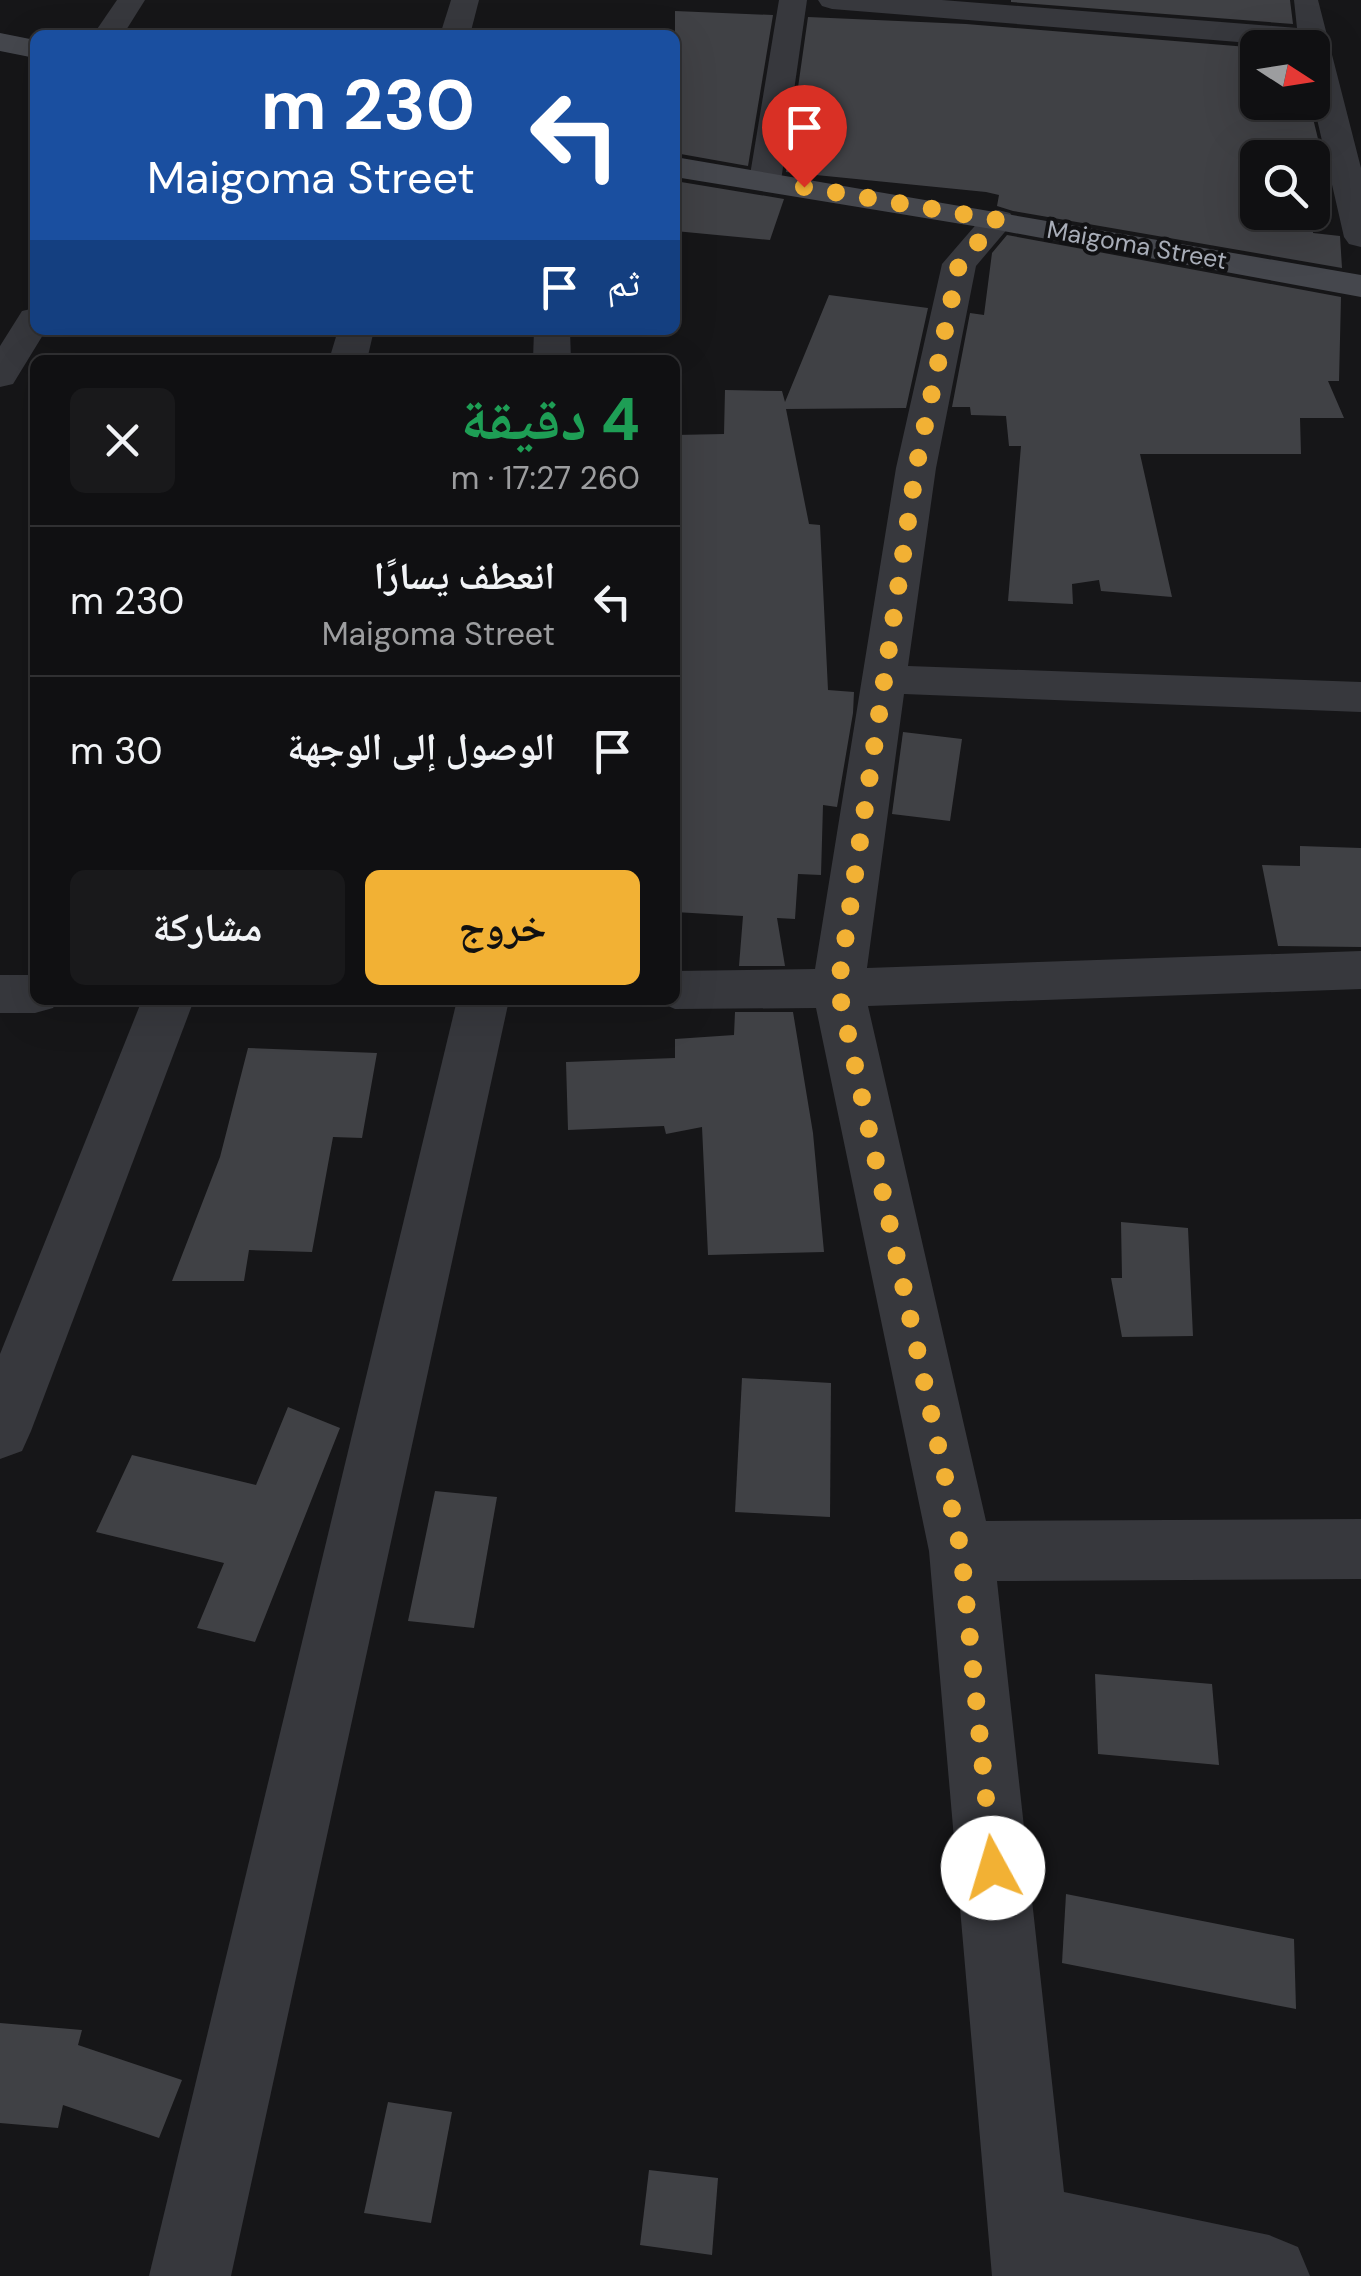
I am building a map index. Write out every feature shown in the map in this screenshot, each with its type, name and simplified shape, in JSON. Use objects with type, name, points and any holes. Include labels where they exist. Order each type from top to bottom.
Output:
[{"type":"street","points":[[111,30],[131,0]]},
{"type":"street","points":[[456,30],[465,0]]},
{"type":"street","points":[[765,181],[794,0]]},
{"type":"street","points":[[832,0],[1240,32]]},
{"type":"street","points":[[1305,0],[1311,30]]},
{"type":"street","points":[[0,42],[30,48]]},
{"type":"street","points":[[1330,111],[1361,237]]},
{"type":"street","name":"Maigoma Street","points":[[680,168],[1361,286]]},
{"type":"street","points":[[998,220],[959,264],[916,468],[838,988],[961,1550],[1031,2250],[1269,2276]]},
{"type":"street","points":[[30,327],[0,375],[30,377]]},
{"type":"street","points":[[883,679],[1361,697]]},
{"type":"street","points":[[680,990],[1361,970]]},
{"type":"street","points":[[0,994],[30,994]]},
{"type":"street","points":[[0,1431],[166,1005]]},
{"type":"street","points":[[190,2276],[483,1005]]},
{"type":"street","points":[[961,1550],[1361,1549]]},
{"type":"building","points":[[1290,0],[1293,24],[1011,2]]},
{"type":"building","points":[[675,11],[773,15],[748,166],[680,154],[680,30],[675,30]]},
{"type":"building","points":[[808,17],[966,24],[1240,46],[1240,120],[1313,120],[1318,140],[1240,140],[1240,230],[1313,230],[1340,236],[1342,268],[1013,211],[997,206],[999,195],[786,172]]},
{"type":"building","points":[[680,182],[784,199],[770,240],[680,231]]},
{"type":"building","points":[[1007,235],[1341,297],[1339,381],[1328,381],[1344,418],[1300,418],[1301,454],[1140,454],[1172,597],[1101,591],[1099,580],[1072,584],[1073,604],[1008,601],[1021,446],[1009,446],[1006,416],[971,415],[970,407],[952,407],[970,313],[984,315],[992,253]]},
{"type":"building","points":[[829,295],[928,308],[906,408],[786,409],[809,524],[820,525],[828,690],[854,692],[853,713],[837,807],[823,805],[821,875],[798,874],[795,919],[777,918],[785,966],[739,966],[743,916],[680,912],[680,435],[724,434],[725,390],[782,391],[785,402]]},
{"type":"building","points":[[903,732],[962,739],[950,821],[892,814]]},
{"type":"building","points":[[1300,846],[1361,848],[1361,947],[1278,946],[1262,865],[1300,866]]},
{"type":"building","points":[[735,1012],[793,1012],[813,1133],[824,1252],[708,1255],[702,1127],[666,1134],[664,1126],[568,1130],[566,1062],[675,1058],[675,1039],[734,1035]]},
{"type":"building","points":[[248,1048],[377,1053],[362,1138],[333,1137],[312,1252],[249,1250],[244,1281],[172,1281],[220,1157]]},
{"type":"building","points":[[1121,1222],[1188,1228],[1193,1336],[1122,1337],[1111,1278],[1122,1278]]},
{"type":"building","points":[[742,1378],[831,1383],[830,1517],[735,1512]]},
{"type":"building","points":[[288,1407],[340,1428],[255,1642],[197,1628],[224,1563],[96,1532],[132,1455],[256,1485]]},
{"type":"building","points":[[435,1491],[497,1497],[474,1628],[408,1621]]},
{"type":"building","points":[[1095,1674],[1212,1684],[1219,1765],[1098,1754]]},
{"type":"building","points":[[1066,1894],[1294,1939],[1296,2009],[1062,1963]]},
{"type":"building","points":[[0,2023],[82,2030],[78,2045],[182,2080],[159,2138],[63,2105],[58,2128],[0,2123]]},
{"type":"building","points":[[388,2102],[452,2112],[431,2223],[364,2213]]},
{"type":"building","points":[[649,2170],[718,2178],[712,2255],[640,2245]]},
{"type":"route","points":[[804,187],[998,220],[959,264],[916,468],[838,988],[961,1550],[993,1868]]}]
